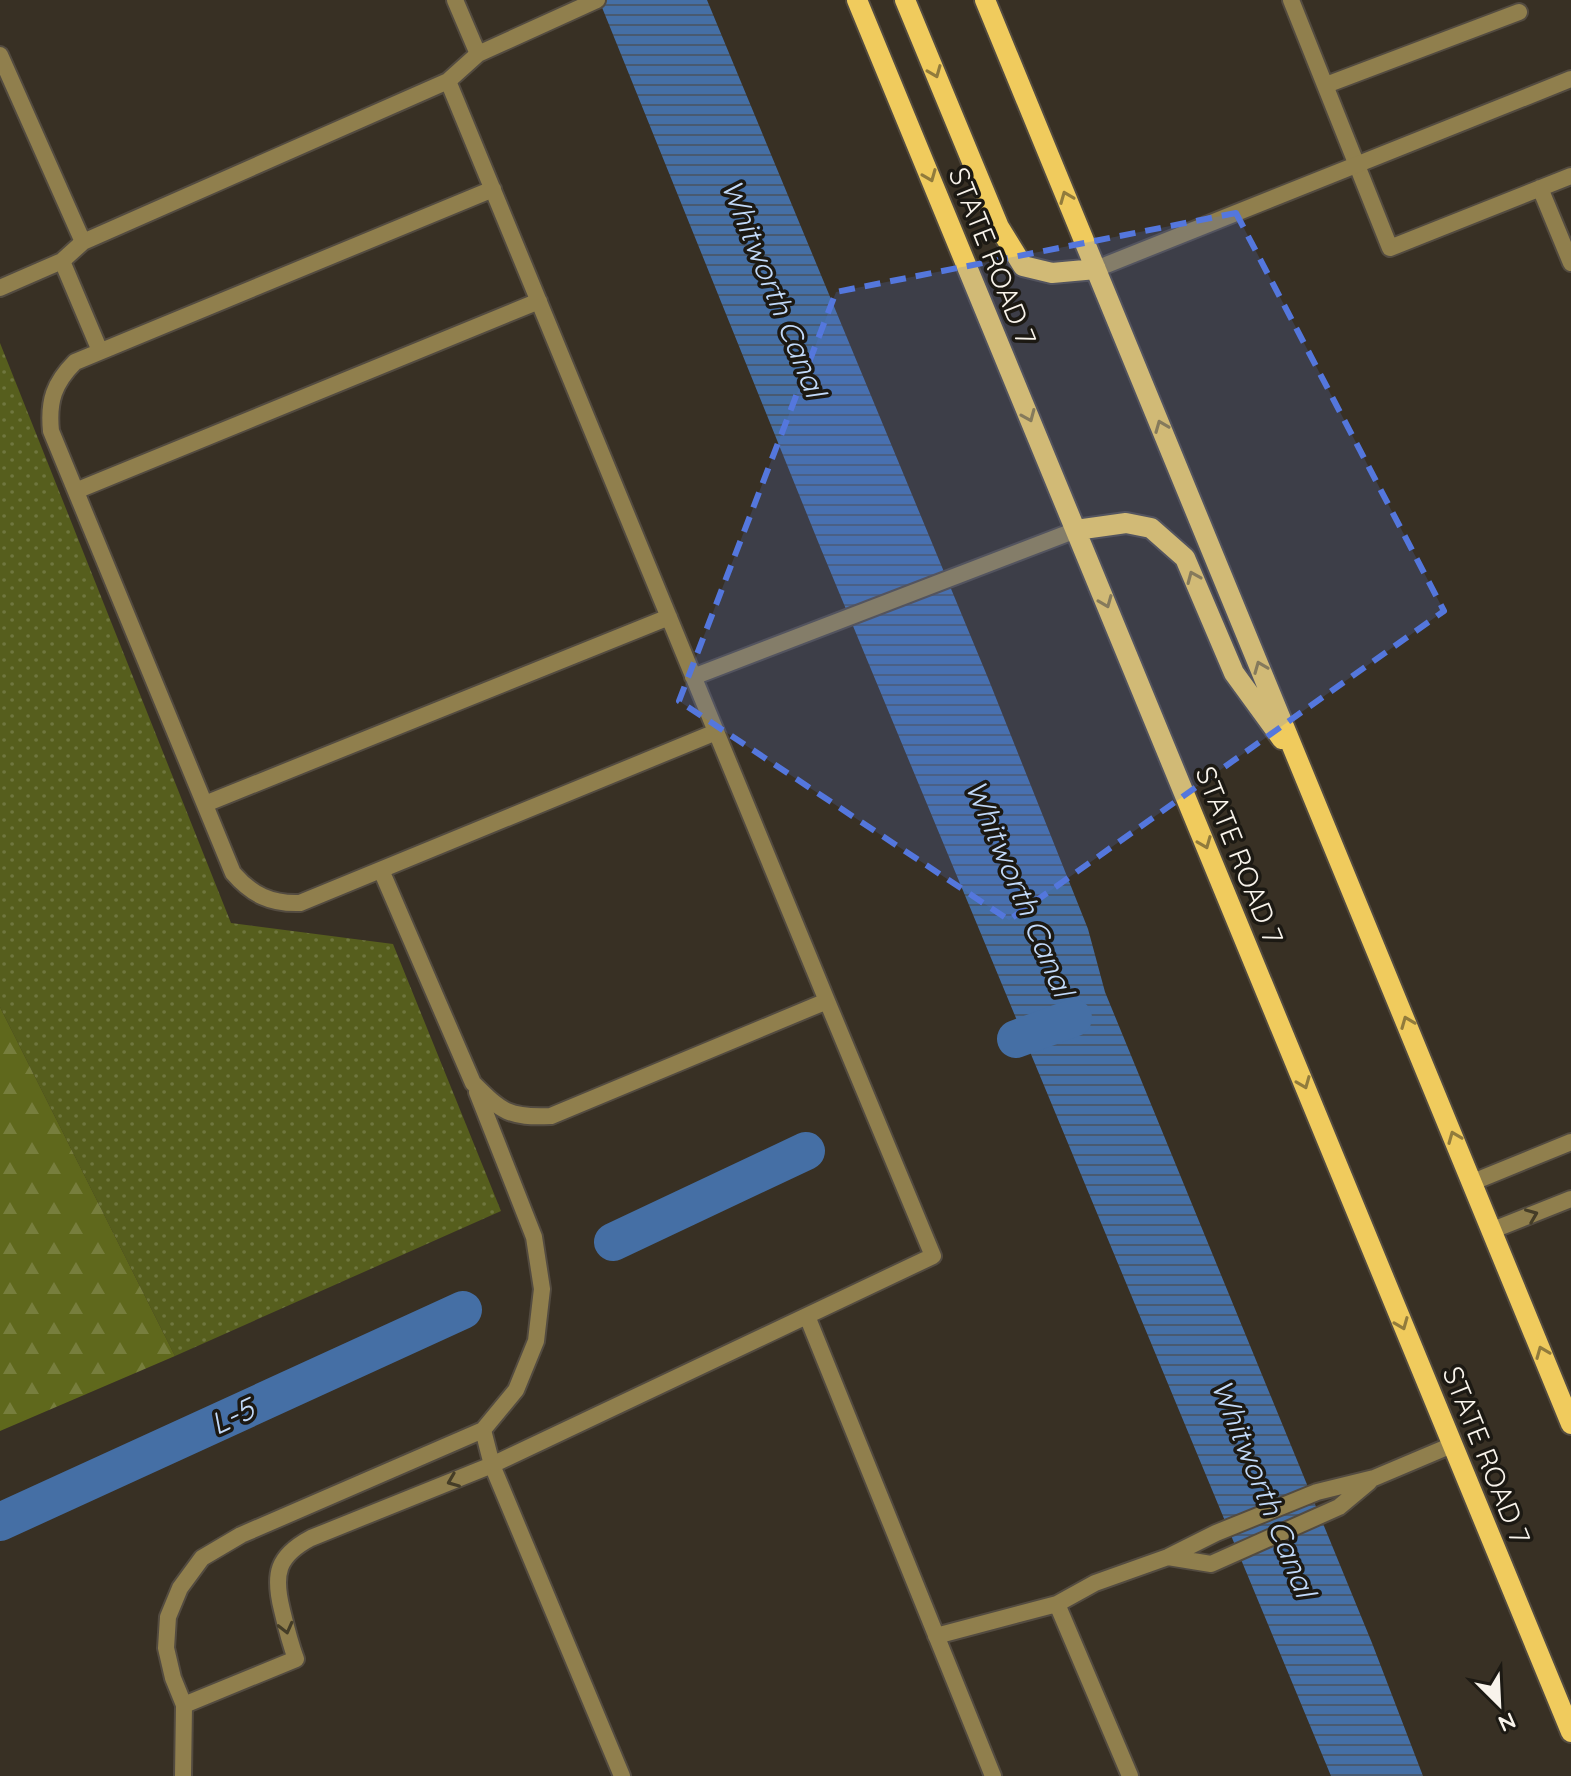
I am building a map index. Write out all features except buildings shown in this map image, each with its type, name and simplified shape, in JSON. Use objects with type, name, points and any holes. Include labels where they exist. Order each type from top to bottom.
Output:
[{"type":"main road","name":"STATE ROAD 7","points":[[857,0],[1571,1732]]},
{"type":"main road","points":[[905,0],[999,227],[1023,266],[1052,273],[1096,269]]},
{"type":"main road","points":[[985,0],[1571,1424]]},
{"type":"main road","points":[[1076,530],[1126,523],[1151,528],[1185,558],[1234,673],[1300,765]]},
{"type":"street","points":[[455,0],[478,54]]},
{"type":"street","points":[[1291,0],[1390,248],[1571,176]]},
{"type":"street","points":[[0,288],[62,261],[83,242],[448,81],[478,54],[595,1]]},
{"type":"street","points":[[1326,85],[1519,12]]},
{"type":"street","points":[[0,55],[83,242]]},
{"type":"street","points":[[1096,269],[1571,79]]},
{"type":"street","points":[[184,1705],[296,1659],[276,1590],[284,1558],[296,1546],[492,1465],[933,1256],[448,81]]},
{"type":"street","points":[[1540,188],[1571,263]]},
{"type":"street","points":[[493,189],[75,362],[61,376],[52,393],[49,412],[51,431],[78,490],[233,873],[246,888],[262,898],[281,904],[300,903],[716,732]]},
{"type":"street","points":[[62,261],[100,351]]},
{"type":"street","points":[[78,490],[539,301]]},
{"type":"street","points":[[693,677],[1076,530]]},
{"type":"street","points":[[205,804],[669,617]]},
{"type":"street","points":[[183,1776],[184,1705],[166,1648],[168,1617],[180,1588],[202,1558],[241,1535],[483,1430],[516,1390],[536,1341],[542,1289],[534,1237],[473,1083],[381,870]]},
{"type":"street","points":[[473,1083],[495,1105],[520,1118],[551,1116],[827,1001]]},
{"type":"street","points":[[1473,1182],[1571,1142]]},
{"type":"street","points":[[1493,1230],[1571,1199]]},
{"type":"street","points":[[807,1316],[993,1776]]},
{"type":"street","points":[[483,1430],[492,1465],[622,1776]]},
{"type":"street","points":[[936,1636],[1057,1604],[1095,1583],[1168,1557],[1216,1533],[1317,1492],[1374,1478],[1452,1445]]},
{"type":"street","points":[[1168,1557],[1211,1564],[1339,1507],[1374,1478]]},
{"type":"street","points":[[1057,1604],[1130,1776]]},
{"type":"highlighted area","points":[[1236,213],[1444,611],[1009,920],[679,701],[836,292]]},
{"type":"green space","points":[[0,343],[231,923],[393,944],[501,1211],[175,1356],[0,1007]]},
{"type":"green space","points":[[0,1007],[175,1356],[0,1431]]},
{"type":"water","name":"Whitworth Canal","points":[[599,0],[707,0],[988,678],[1088,929],[1105,992],[1372,1643],[1423,1776],[1331,1776],[821,549]]},
{"type":"waterway","name":"L-5","points":[[1016,1039],[1073,1018]]},
{"type":"waterway","name":"L-5","points":[[613,1242],[806,1151]]},
{"type":"waterway","name":"L-5","points":[[0,1522],[463,1310]]}]
